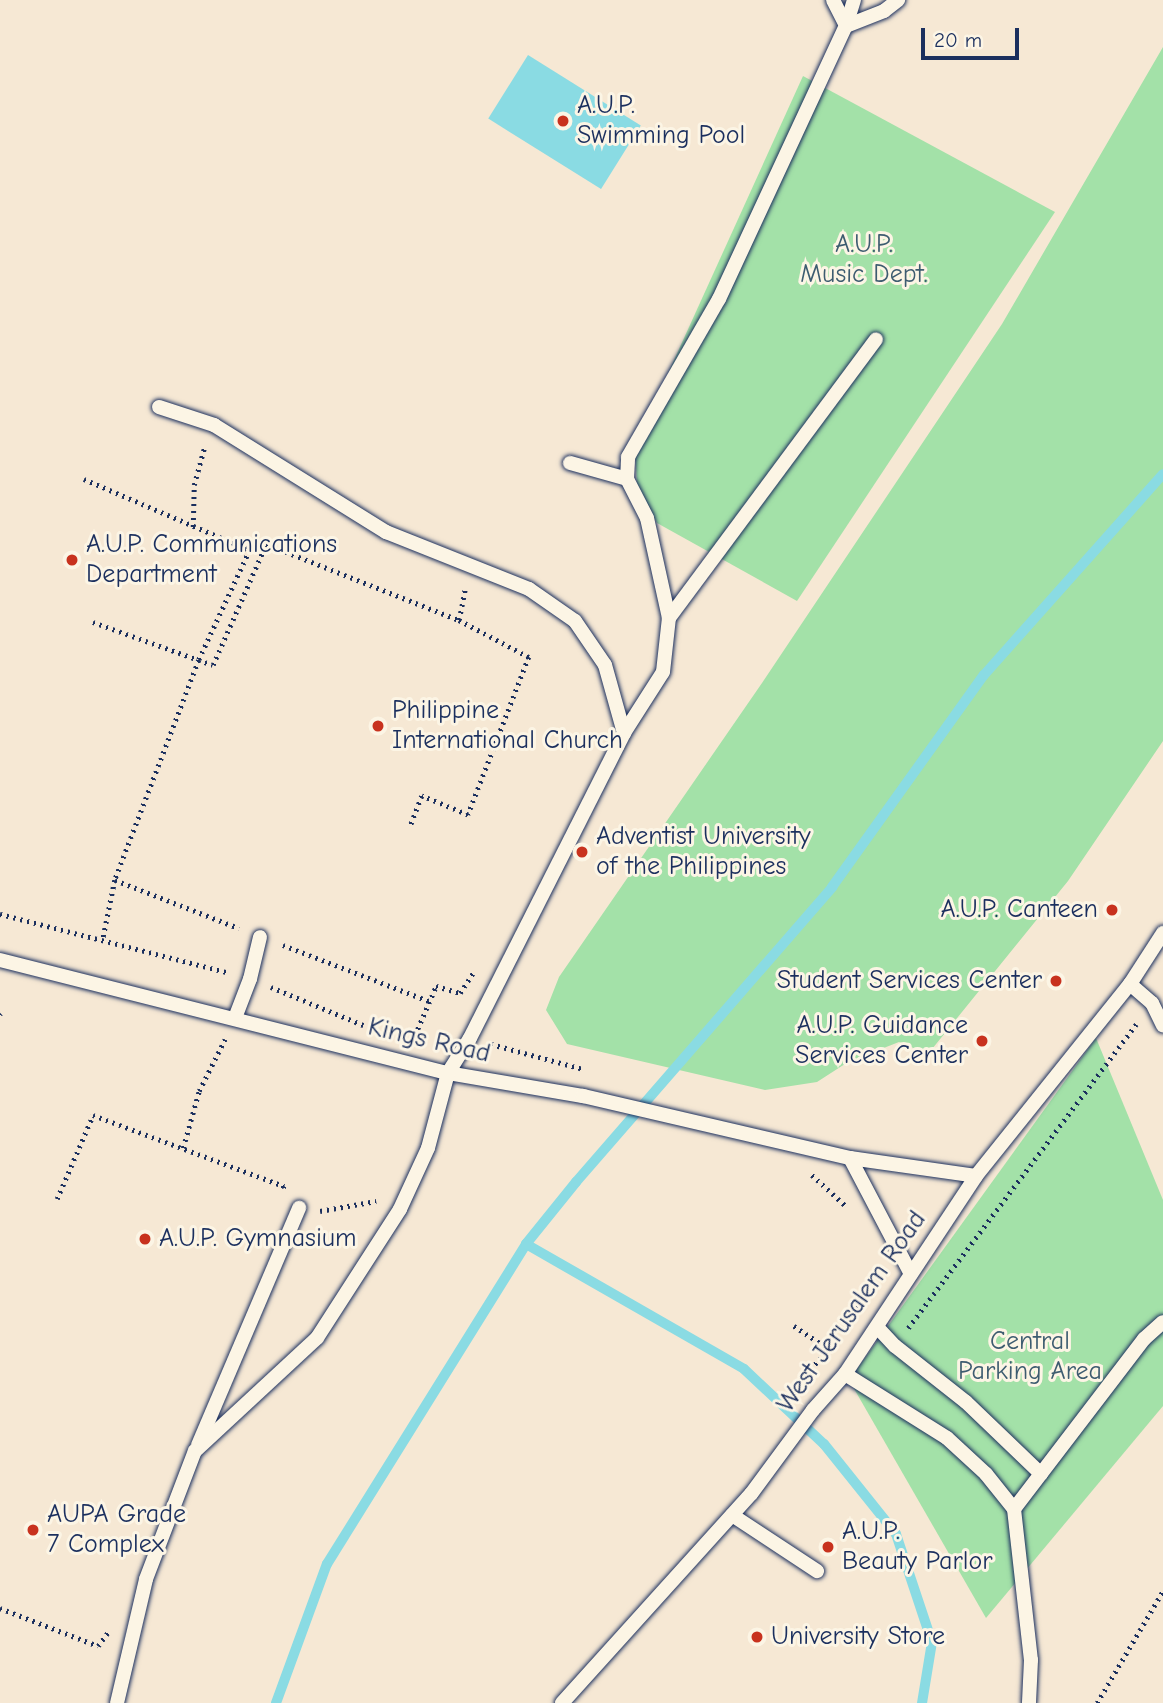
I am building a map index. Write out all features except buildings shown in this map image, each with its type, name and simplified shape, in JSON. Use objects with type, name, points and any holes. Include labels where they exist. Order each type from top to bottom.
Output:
[{"type":"lane","points":[[833,0],[846,26]]},
{"type":"lane","points":[[195,1451],[317,1338],[400,1209],[428,1148],[448,1073],[470,1038],[624,733],[663,671],[669,618],[647,519],[627,480],[628,457],[719,299],[846,26],[854,0]]},
{"type":"lane","points":[[846,26],[884,11],[898,0]]},
{"type":"lane","points":[[669,618],[876,340]]},
{"type":"lane","points":[[159,407],[212,424],[386,532],[529,589],[575,621],[604,665],[624,733]]},
{"type":"lane","points":[[570,463],[627,480]]},
{"type":"lane","name":"West Jerusalem Road","points":[[562,1703],[751,1494],[810,1415],[845,1374],[878,1328],[976,1176],[1130,984],[1163,933]]},
{"type":"lane","points":[[235,1018],[250,979],[260,937]]},
{"type":"lane","name":"Kings Road","points":[[0,960],[448,1073],[583,1096],[850,1158],[976,1176]]},
{"type":"lane","points":[[1130,984],[1152,1003],[1163,1026]]},
{"type":"lane","points":[[850,1158],[911,1274]]},
{"type":"lane","points":[[117,1703],[146,1579],[195,1451],[299,1208]]},
{"type":"lane","points":[[1014,1509],[1144,1339],[1163,1322]]},
{"type":"lane","points":[[878,1328],[895,1346],[966,1402],[1041,1474]]},
{"type":"lane","points":[[845,1374],[947,1437],[986,1474],[1014,1509],[1031,1660],[1029,1703]]},
{"type":"lane","points":[[732,1515],[817,1571]]},
{"type":"path","points":[[193,527],[194,485],[212,424]]},
{"type":"path","points":[[84,479],[250,550],[200,660],[115,880],[103,939]]},
{"type":"path","points":[[93,622],[213,666],[266,544],[459,620],[529,657],[468,815],[422,796],[410,828]]},
{"type":"path","points":[[459,620],[462,603]]},
{"type":"path","points":[[0,914],[250,979],[366,1025]]},
{"type":"path","points":[[415,1036],[436,986],[460,993]]},
{"type":"path","points":[[895,1346],[1152,1003]]},
{"type":"path","points":[[183,1149],[199,1091],[235,1018]]},
{"type":"path","points":[[401,1038],[424,1041]]},
{"type":"path","points":[[470,1038],[594,1073]]},
{"type":"path","points":[[57,1199],[93,1115],[285,1186],[281,1193]]},
{"type":"path","points":[[802,1173],[812,1175],[832,1191],[854,1215]]},
{"type":"path","points":[[321,1212],[374,1201]]},
{"type":"path","points":[[810,1415],[791,1390],[829,1349],[870,1292]]},
{"type":"path","points":[[794,1326],[829,1349]]},
{"type":"path","points":[[1097,1703],[1163,1591]]},
{"type":"path","points":[[0,1608],[98,1646],[114,1624]]},
{"type":"green space","points":[[1163,47],[1163,741],[1068,881],[928,1054],[899,1042],[848,1062],[817,1082],[765,1090],[567,1044],[546,1010],[559,977],[762,683],[1002,324]]},
{"type":"green space","name":"A.U.P. Music Dept.","points":[[803,76],[1055,212],[797,601],[657,523],[637,486],[635,446]]},
{"type":"green space","name":"Central Parking Area","points":[[1096,1038],[1163,1200],[1163,1406],[986,1618],[849,1380]]},
{"type":"water","name":"A.U.P. Swimming Pool","points":[[528,55],[641,125],[601,189],[488,119]]},
{"type":"waterway","points":[[276,1703],[327,1564],[526,1244],[576,1182],[832,887],[984,675],[1163,474]]},
{"type":"waterway","points":[[526,1244],[744,1369],[824,1444],[896,1534],[932,1642],[922,1703]]},
{"type":"place","name":"A.U.P. Swimming Pool","points":[[563,121]]},
{"type":"place","name":"A.U.P. Communications Department","points":[[72,560]]},
{"type":"place","name":"Philippine International Church","points":[[378,726]]},
{"type":"place","name":"Adventist University of the Philippines","points":[[582,852]]},
{"type":"place","name":"A.U.P. Canteen","points":[[1112,910]]},
{"type":"place","name":"Student Services Center","points":[[1056,981]]},
{"type":"place","name":"A.U.P. Guidance Services Center","points":[[982,1041]]},
{"type":"place","name":"A.U.P. Gymnasium","points":[[145,1239]]},
{"type":"place","name":"AUPA Grade 7 Complex","points":[[33,1530]]},
{"type":"place","name":"A.U.P. Beauty Parlor","points":[[828,1547]]},
{"type":"place","name":"University Store","points":[[757,1637]]}]
